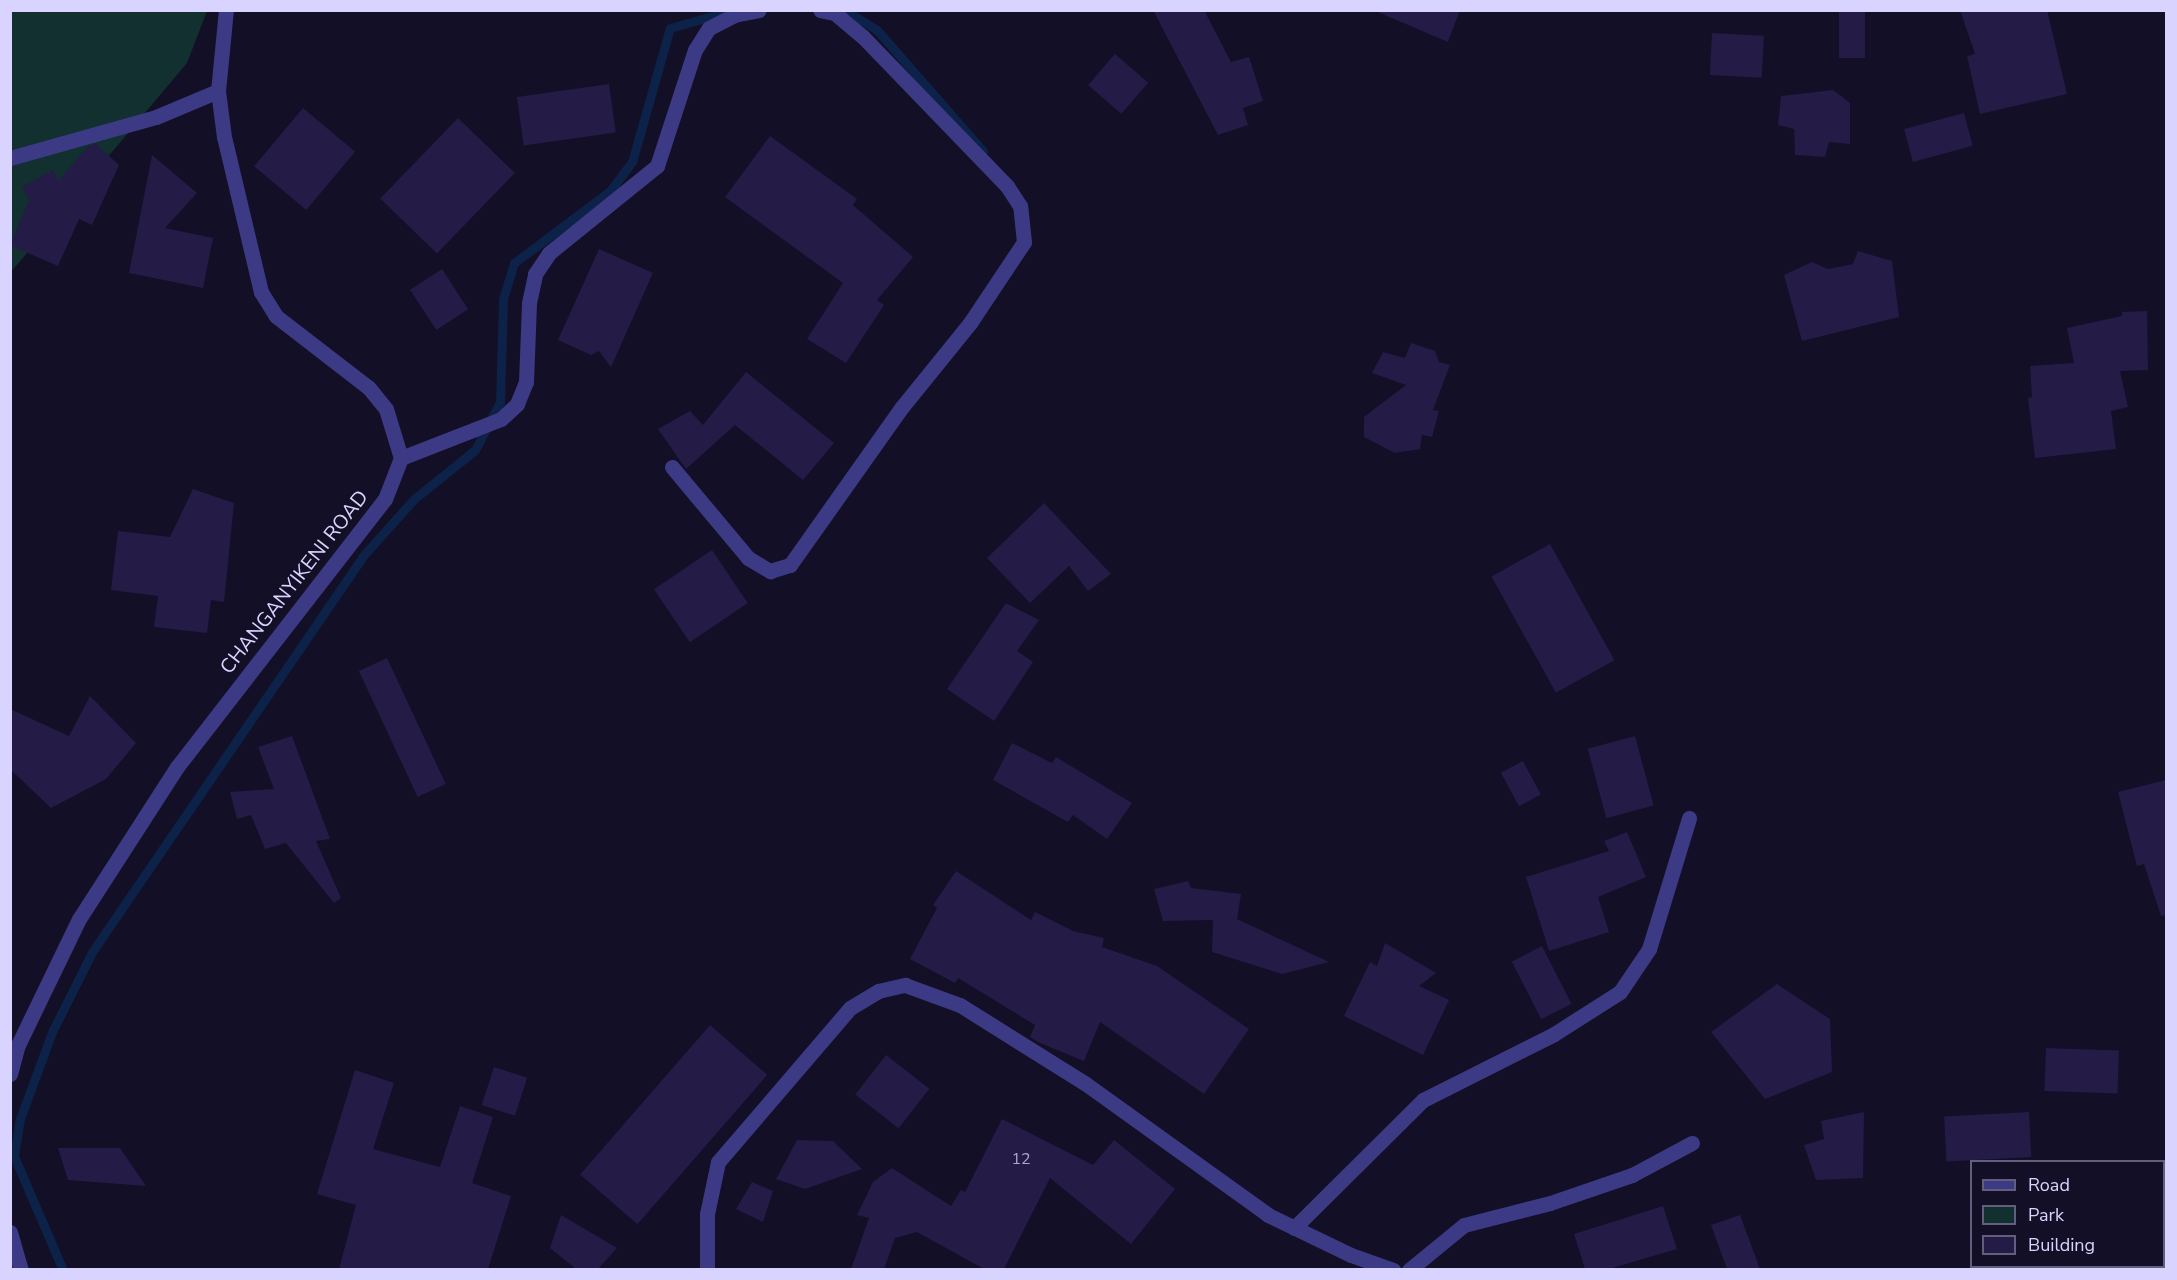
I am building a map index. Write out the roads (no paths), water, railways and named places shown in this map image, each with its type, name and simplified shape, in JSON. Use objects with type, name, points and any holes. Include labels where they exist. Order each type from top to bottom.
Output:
[{"type":"street","points":[[226,10],[218,91],[224,137],[261,292],[283,323],[369,388],[387,409],[401,458],[501,419],[517,404],[526,382],[529,303],[535,274],[560,240],[657,166],[695,50],[709,28],[734,15],[759,10]]},
{"type":"street","points":[[672,467],[748,558],[770,571],[790,565],[902,407],[970,323],[1024,242],[1020,206],[1007,186],[863,37],[834,13],[820,10]]},
{"type":"street","points":[[10,158],[156,117],[218,91]]},
{"type":"street","name":"CHANGANYIKENI ROAD","points":[[10,1074],[18,1045],[79,919],[177,767],[385,499],[401,458]]},
{"type":"street","points":[[1293,1228],[1423,1100],[1554,1034],[1620,992],[1649,950],[1689,818]]},
{"type":"street","points":[[708,1269],[707,1214],[718,1162],[850,1008],[878,991],[905,985],[960,1005],[1067,1072],[1293,1228],[1393,1269]]},
{"type":"street","points":[[1409,1269],[1464,1225],[1550,1203],[1632,1175],[1692,1143]]},
{"type":"street","points":[[10,1232],[21,1269]]},
{"type":"waterway","points":[[63,1270],[14,1156],[20,1119],[52,1032],[92,952],[362,557],[414,499],[475,450],[500,402],[503,299],[514,263],[610,191],[632,162],[670,28],[733,10]]},
{"type":"waterway","points":[[845,10],[877,30],[983,151]]}]
